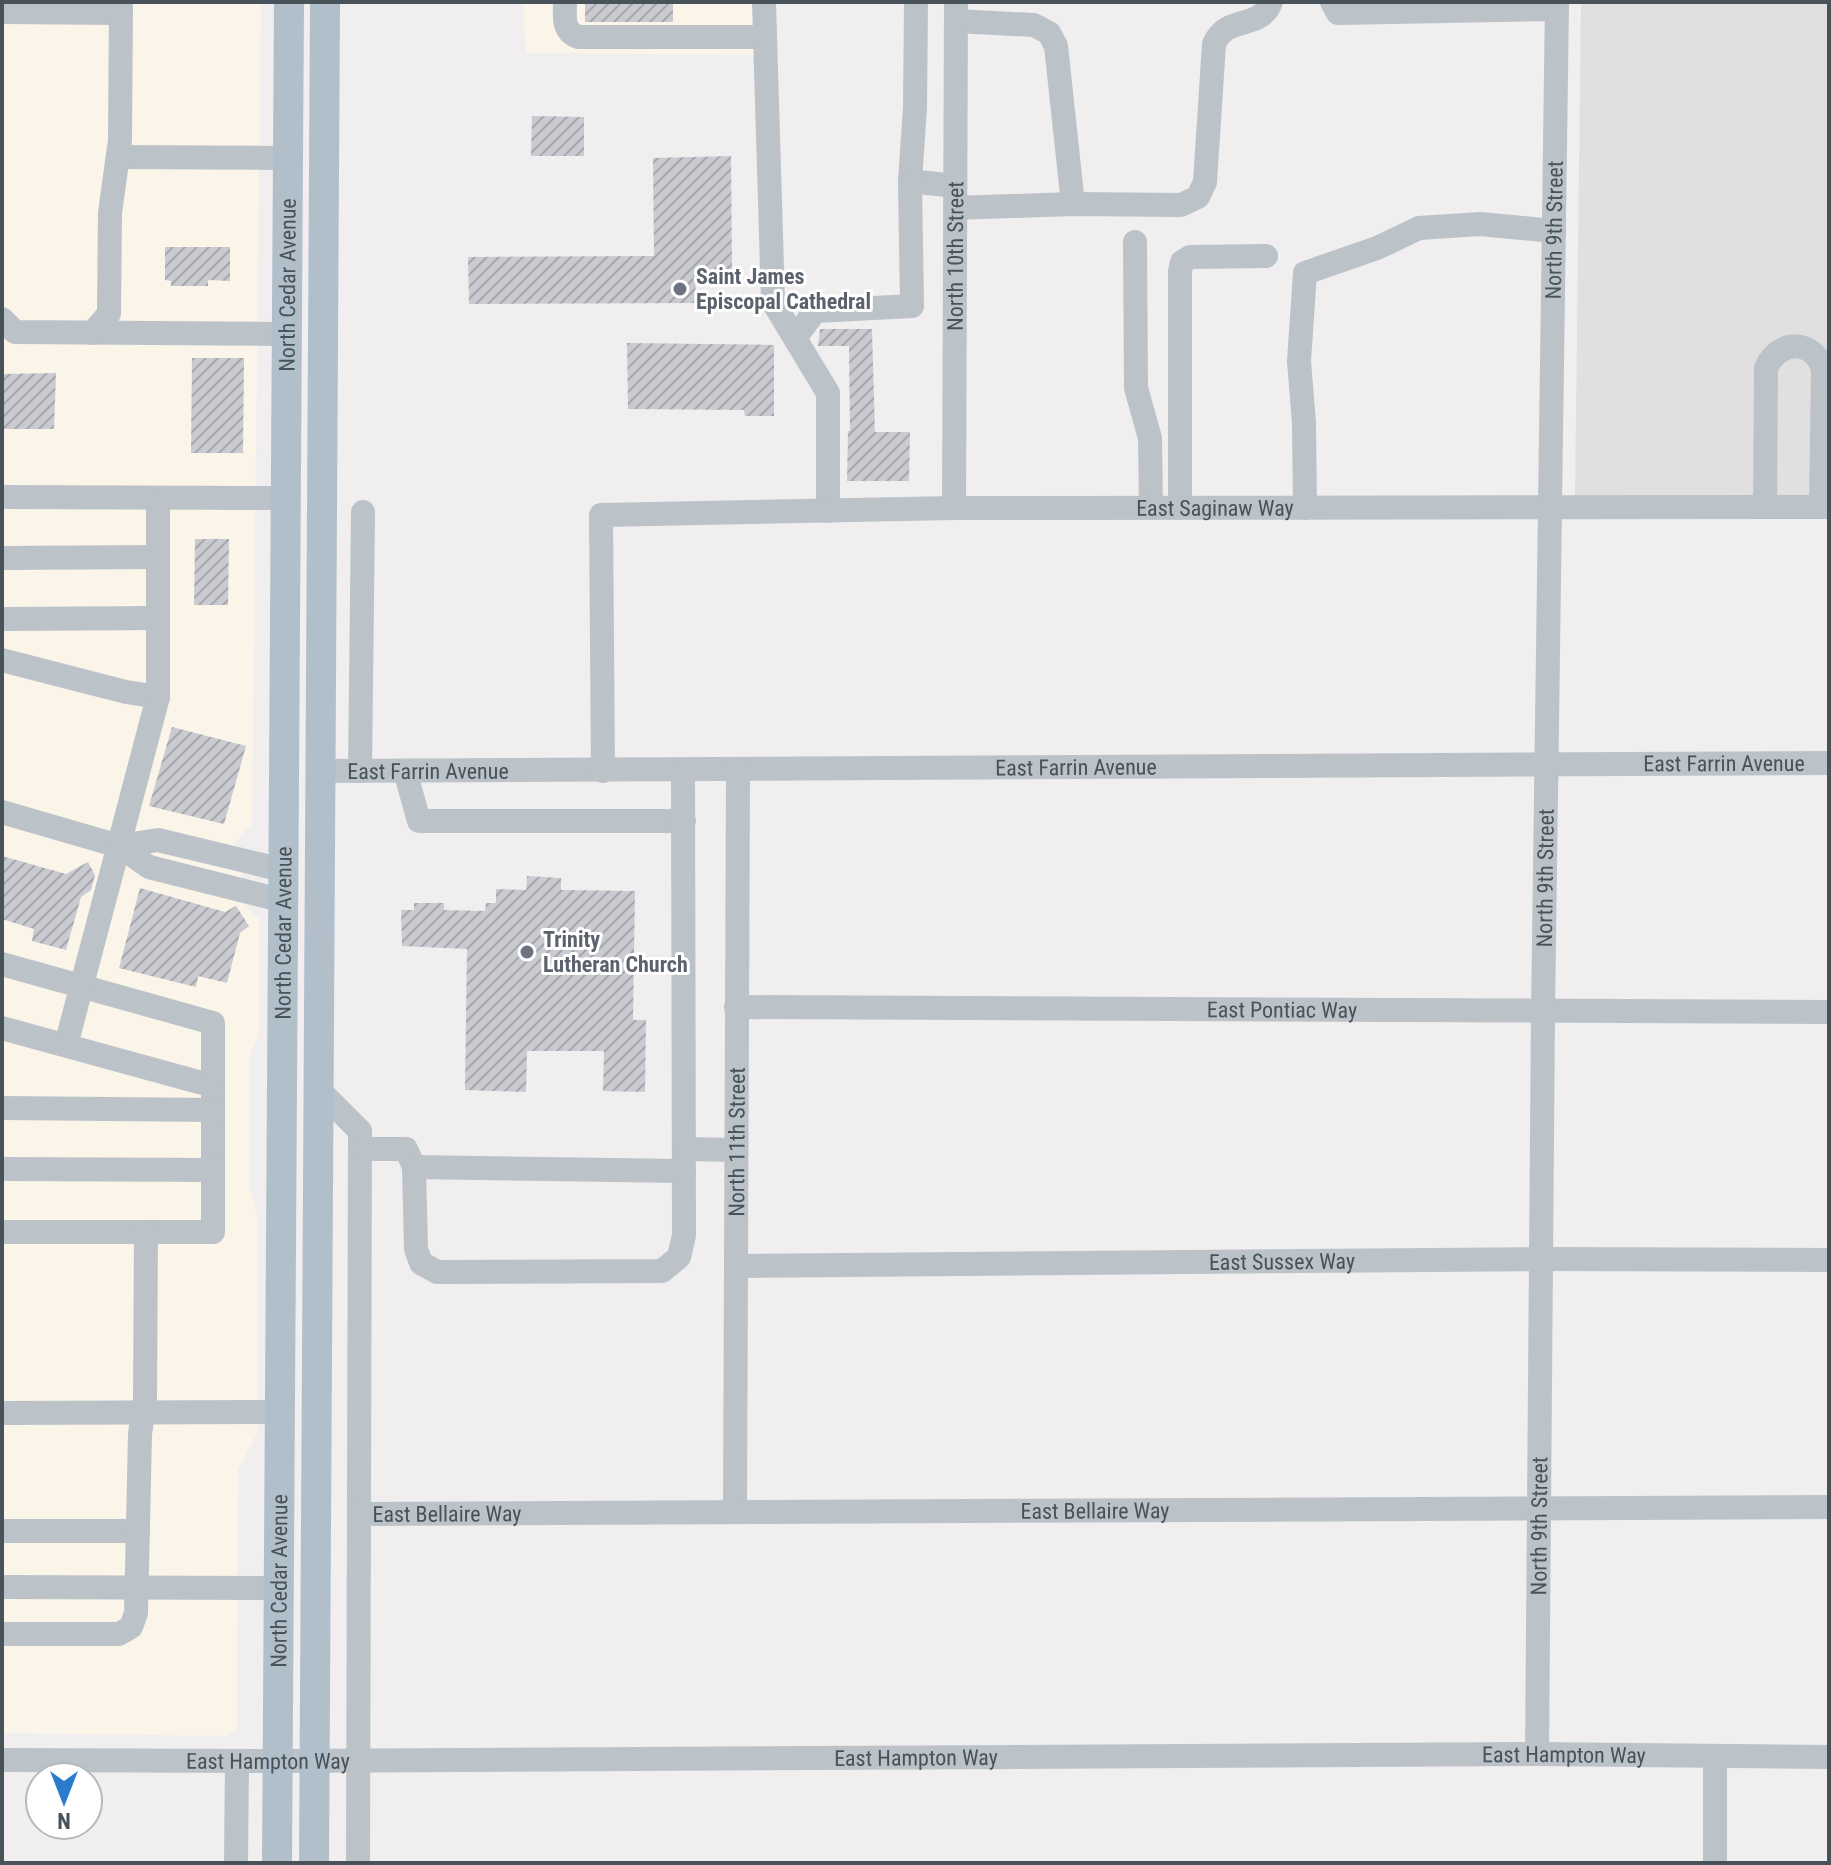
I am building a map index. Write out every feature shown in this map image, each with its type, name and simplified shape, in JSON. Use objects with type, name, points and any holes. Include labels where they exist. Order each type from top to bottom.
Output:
[{"type":"main road","name":"North Cedar Avenue","points":[[277,1863],[289,2]]},
{"type":"main road","name":"North Cedar Avenue","points":[[314,1863],[325,2]]},
{"type":"main road","points":[[287,334],[297,339],[307,363],[304,496],[312,541],[323,556]]},
{"type":"main road","points":[[286,580],[299,597],[305,628],[305,752],[310,762],[322,771]]},
{"type":"main road","points":[[283,870],[296,883],[302,903],[301,1066],[320,1091]]},
{"type":"street","points":[[565,2],[566,29],[578,37],[765,37]]},
{"type":"street","points":[[764,2],[773,302],[828,393],[828,511]]},
{"type":"street","points":[[795,338],[815,311],[912,306],[910,181],[915,107],[916,2]]},
{"type":"street","points":[[910,181],[955,197],[1073,204],[1181,205],[1198,197],[1205,182],[1214,44],[1218,33],[1227,26],[1259,18],[1271,2]]},
{"type":"street","points":[[1332,2],[1338,13],[1557,5]]},
{"type":"street","name":"North 9th Street","points":[[1537,1754],[1543,1012],[1557,5]]},
{"type":"street","points":[[2,12],[121,7],[120,140],[110,213],[109,314],[92,333]]},
{"type":"street","points":[[956,12],[1034,25],[1049,33],[1056,46],[1073,204]]},
{"type":"street","name":"North 10th Street","points":[[954,508],[956,12]]},
{"type":"street","points":[[118,157],[288,158]]},
{"type":"street","points":[[1305,508],[1304,423],[1299,361],[1305,273],[1377,248],[1419,228],[1480,224],[1554,231]]},
{"type":"street","points":[[1135,242],[1136,388],[1150,438],[1151,508]]},
{"type":"street","points":[[1180,508],[1182,262],[1190,257],[1266,256]]},
{"type":"street","points":[[2,319],[15,332],[287,334]]},
{"type":"street","points":[[1765,507],[1766,368],[1781,349],[1799,346],[1812,350],[1820,359],[1823,369],[1825,507]]},
{"type":"street","points":[[2,497],[158,500],[286,498]]},
{"type":"street","points":[[66,1045],[158,697],[158,500]]},
{"type":"street","name":"East Saginaw Way","points":[[603,771],[601,515],[954,508],[1825,507]]},
{"type":"street","points":[[360,771],[363,512]]},
{"type":"street","points":[[2,558],[158,557]]},
{"type":"street","points":[[2,619],[158,618]]},
{"type":"street","points":[[2,660],[126,692],[158,697]]},
{"type":"street","name":"East Farrin Avenue","points":[[322,771],[1829,763]]},
{"type":"street","points":[[405,771],[419,821],[684,821]]},
{"type":"street","points":[[360,1140],[406,1149],[414,1167],[416,1249],[421,1263],[437,1272],[662,1271],[679,1257],[684,1235],[683,771]]},
{"type":"street","name":"North 11th Street","points":[[735,1512],[738,771]]},
{"type":"street","points":[[2,812],[119,846],[149,867],[284,901]]},
{"type":"street","points":[[119,846],[158,840],[283,870]]},
{"type":"street","points":[[2,964],[213,1023],[213,1232],[2,1232]]},
{"type":"street","name":"East Pontiac Way","points":[[736,1007],[1829,1012]]},
{"type":"street","points":[[2,1028],[66,1045],[213,1098]]},
{"type":"street","points":[[320,1091],[360,1140],[358,1863]]},
{"type":"street","points":[[2,1108],[213,1098]]},
{"type":"street","points":[[414,1167],[684,1160],[736,1150]]},
{"type":"street","points":[[2,1169],[213,1170]]},
{"type":"street","points":[[2,1634],[119,1634],[131,1627],[136,1613],[138,1588],[140,1434],[145,1399],[146,1232]]},
{"type":"street","name":"East Sussex Way","points":[[736,1266],[1542,1259],[1829,1260]]},
{"type":"street","points":[[2,1413],[280,1412]]},
{"type":"street","name":"East Bellaire Way","points":[[359,1514],[1829,1507]]},
{"type":"street","points":[[2,1531],[138,1531]]},
{"type":"street","points":[[2,1587],[279,1588]]},
{"type":"street","name":"East Hampton Way","points":[[2,1760],[1537,1754],[1829,1757]]},
{"type":"street","points":[[1715,1757],[1715,1863]]},
{"type":"street","points":[[236,1863],[237,1761]]},
{"type":"shaded area","points":[[2,2],[261,2],[252,824],[236,841],[247,907],[259,919],[259,1033],[250,1055],[249,1185],[257,1215],[257,1433],[238,1470],[237,1728],[226,1736],[2,1733]]},
{"type":"shaded area","points":[[523,2],[755,2],[757,55],[526,53]]},
{"type":"shaded area","points":[[1581,2],[1829,2],[1829,496],[1575,499]]},
{"type":"building","points":[[585,2],[673,2],[673,22],[585,22]]},
{"type":"building","points":[[532,116],[584,117],[584,156],[531,156]]},
{"type":"building","points":[[731,156],[732,270],[696,270],[695,303],[469,304],[468,257],[654,256],[653,158]]},
{"type":"building","points":[[165,247],[230,247],[230,281],[208,280],[208,286],[171,286],[171,281],[165,280]]},
{"type":"building","points":[[820,329],[872,329],[875,432],[910,432],[909,481],[847,481],[849,346],[818,346]]},
{"type":"building","points":[[627,343],[774,345],[774,416],[745,416],[744,410],[628,409]]},
{"type":"building","points":[[192,358],[244,358],[243,453],[191,453]]},
{"type":"building","points":[[56,373],[54,429],[2,429],[2,374]]},
{"type":"building","points":[[195,539],[229,539],[228,605],[194,605]]},
{"type":"building","points":[[172,727],[246,746],[224,824],[149,806]]},
{"type":"building","points":[[2,856],[66,874],[88,862],[95,875],[91,890],[81,897],[66,950],[32,941],[34,929],[2,919]]},
{"type":"building","points":[[527,876],[561,878],[561,890],[635,891],[633,1020],[646,1020],[645,1092],[603,1091],[604,1051],[527,1051],[526,1092],[465,1090],[467,949],[402,946],[401,910],[414,910],[414,903],[444,903],[444,910],[485,911],[486,903],[496,903],[496,889],[526,890]]},
{"type":"building","points":[[140,888],[225,912],[236,906],[249,926],[240,933],[227,983],[198,976],[196,987],[119,968]]},
{"type":"place","name":"Saint James Episcopal Cathedral","points":[[680,289]]},
{"type":"place","name":"Trinity Lutheran Church","points":[[527,952]]}]
